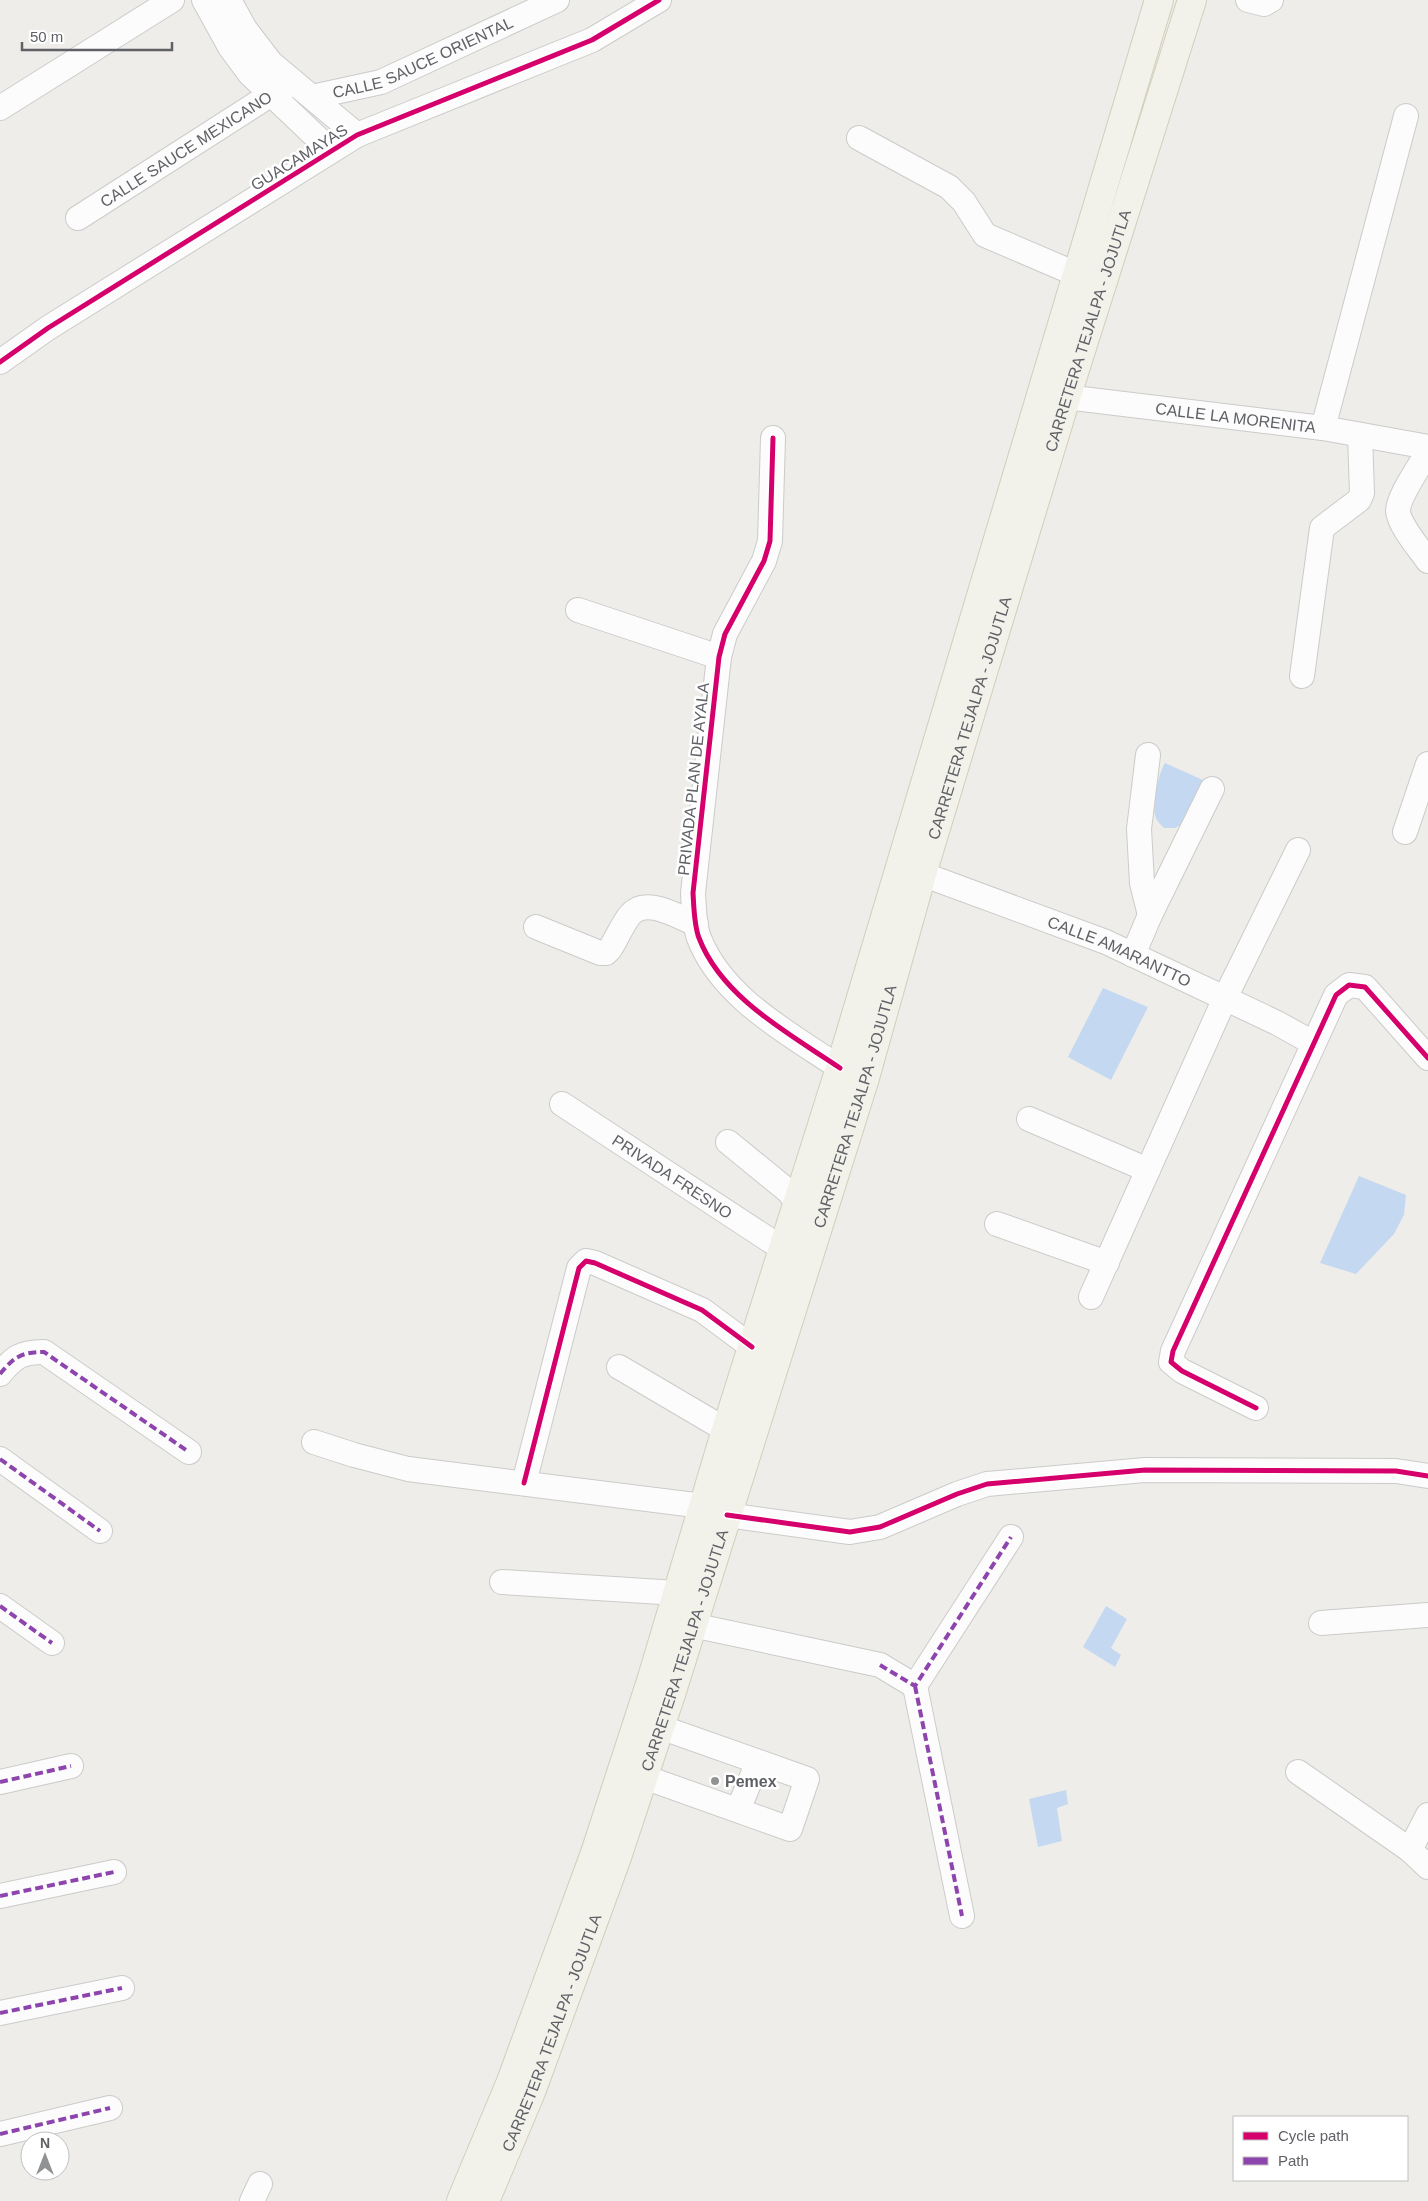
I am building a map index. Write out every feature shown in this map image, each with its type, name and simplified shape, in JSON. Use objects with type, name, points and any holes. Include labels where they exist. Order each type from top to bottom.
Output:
[{"type":"main road","name":"CARRETERA TEJALPA - JOJUTLA","points":[[461,2201],[510,2084],[594,1853],[651,1681],[677,1593],[715,1511],[816,1231],[865,1078],[1053,396],[1076,274],[1159,0]]},
{"type":"main road","name":"CARRETERA TEJALPA - JOJUTLA","points":[[485,2201],[531,2092],[616,1860],[644,1777],[692,1625],[715,1511],[726,1430],[1053,396],[1192,0]]},
{"type":"main road","points":[[794,1212],[816,1231]]},
{"type":"street","points":[[0,108],[172,0]]},
{"type":"street","points":[[204,0],[230,47],[250,74],[331,151]]},
{"type":"street","points":[[229,0],[245,30],[271,63],[357,135]]},
{"type":"street","name":"CALLE SAUCE ORIENTAL","points":[[312,97],[381,82],[557,0]]},
{"type":"street","name":"GUACAMAYAS","points":[[0,362],[48,328],[357,135],[592,40],[658,0]]},
{"type":"street","points":[[1248,0],[1264,4],[1271,0]]},
{"type":"street","name":"CALLE SAUCE MEXICANO","points":[[78,218],[270,95],[293,83]]},
{"type":"street","points":[[1323,428],[1406,116]]},
{"type":"street","points":[[859,138],[949,187],[964,202],[985,234],[1076,274]]},
{"type":"street","name":"CALLE LA MORENITA","points":[[1053,396],[1323,428],[1428,448]]},
{"type":"street","points":[[1302,676],[1322,528],[1359,500],[1362,493],[1360,435]]},
{"type":"street","name":"PRIVADA PLAN DE AYALA","points":[[773,438],[770,541],[764,561],[725,634],[719,657],[693,893],[696,924],[699,939],[718,971],[753,1009],[840,1068]]},
{"type":"street","points":[[1428,451],[1402,497],[1398,510],[1402,524],[1428,561]]},
{"type":"street","points":[[578,610],[719,657]]},
{"type":"street","points":[[1148,755],[1139,830],[1142,883],[1150,915]]},
{"type":"street","points":[[1404,832],[1428,764]]},
{"type":"street","points":[[1133,955],[1150,915],[1212,789]]},
{"type":"street","points":[[1091,1297],[1225,998],[1298,850]]},
{"type":"street","name":"CALLE AMARANTTO","points":[[922,874],[1106,942],[1277,1023],[1312,1043]]},
{"type":"street","points":[[536,927],[600,953],[606,953],[631,914],[650,906],[696,924]]},
{"type":"street","points":[[1256,1408],[1182,1371],[1171,1362],[1173,1351],[1312,1043],[1336,995],[1349,984],[1364,986],[1428,1058]]},
{"type":"street","name":"PRIVADA FRESNO","points":[[562,1104],[782,1250]]},
{"type":"street","points":[[1029,1120],[1148,1170]]},
{"type":"street","points":[[728,1142],[788,1191],[794,1212]]},
{"type":"street","points":[[997,1224],[1107,1263]]},
{"type":"street","points":[[524,1483],[579,1268],[586,1261],[595,1263],[702,1310],[752,1347]]},
{"type":"street","points":[[0,1374],[14,1358],[30,1352],[44,1352],[189,1452]]},
{"type":"street","points":[[619,1367],[726,1430]]},
{"type":"street","points":[[314,1442],[354,1456],[408,1469],[524,1483],[850,1532],[880,1527],[957,1494],[987,1484],[1145,1470],[1396,1471],[1428,1476]]},
{"type":"street","points":[[0,1459],[100,1531]]},
{"type":"street","points":[[962,1916],[915,1686],[1010,1538]]},
{"type":"street","points":[[502,1582],[677,1593]]},
{"type":"street","points":[[0,1606],[52,1643]]},
{"type":"street","points":[[1321,1624],[1428,1615]]},
{"type":"street","points":[[692,1625],[880,1665],[915,1686]]},
{"type":"street","points":[[644,1777],[790,1829],[807,1779],[660,1727]]},
{"type":"street","points":[[738,1810],[758,1762]]},
{"type":"street","points":[[0,1782],[70,1766]]},
{"type":"street","points":[[1298,1772],[1410,1850],[1428,1867]]},
{"type":"street","points":[[1410,1850],[1428,1815]]},
{"type":"street","points":[[0,1896],[114,1872]]},
{"type":"street","points":[[0,2013],[122,1988]]},
{"type":"street","points":[[0,2134],[110,2108]]},
{"type":"water","points":[[1165,763],[1205,781],[1196,800],[1191,803],[1183,824],[1175,828],[1164,828],[1157,820],[1154,810],[1160,773]]},
{"type":"water","points":[[1103,988],[1148,1007],[1111,1080],[1068,1057]]},
{"type":"water","points":[[1359,1176],[1406,1195],[1404,1215],[1394,1234],[1356,1274],[1320,1263]]},
{"type":"water","points":[[1106,1606],[1127,1619],[1111,1648],[1121,1655],[1115,1667],[1083,1647]]},
{"type":"water","points":[[1066,1790],[1068,1804],[1057,1808],[1062,1841],[1038,1847],[1029,1799]]},
{"type":"marked path","points":[[0,1374],[10,1363],[24,1354],[44,1352],[189,1452]]},
{"type":"marked path","points":[[0,1459],[100,1531]]},
{"type":"marked path","points":[[880,1665],[915,1686],[1011,1537]]},
{"type":"marked path","points":[[0,1606],[52,1643]]},
{"type":"marked path","points":[[915,1686],[962,1916]]},
{"type":"marked path","points":[[0,1782],[71,1766]]},
{"type":"marked path","points":[[0,1896],[114,1872]]},
{"type":"marked path","points":[[0,2013],[122,1988]]},
{"type":"marked path","points":[[0,2134],[110,2108]]},
{"type":"cycle path","points":[[0,362],[48,328],[357,135],[592,40],[659,0]]},
{"type":"cycle path","points":[[773,438],[770,541],[764,561],[725,634],[719,657],[693,893],[694,916],[699,938],[710,959],[724,979],[741,997],[779,1028],[840,1068]]},
{"type":"cycle path","points":[[1256,1408],[1182,1371],[1171,1362],[1173,1351],[1336,995],[1349,985],[1365,987],[1428,1058]]},
{"type":"cycle path","points":[[524,1483],[579,1268],[586,1261],[595,1263],[702,1310],[752,1347]]},
{"type":"cycle path","points":[[727,1515],[850,1532],[880,1527],[957,1494],[987,1484],[1145,1470],[1396,1471],[1428,1476]]},
{"type":"place","name":"Pemex","points":[[715,1781]]}]
